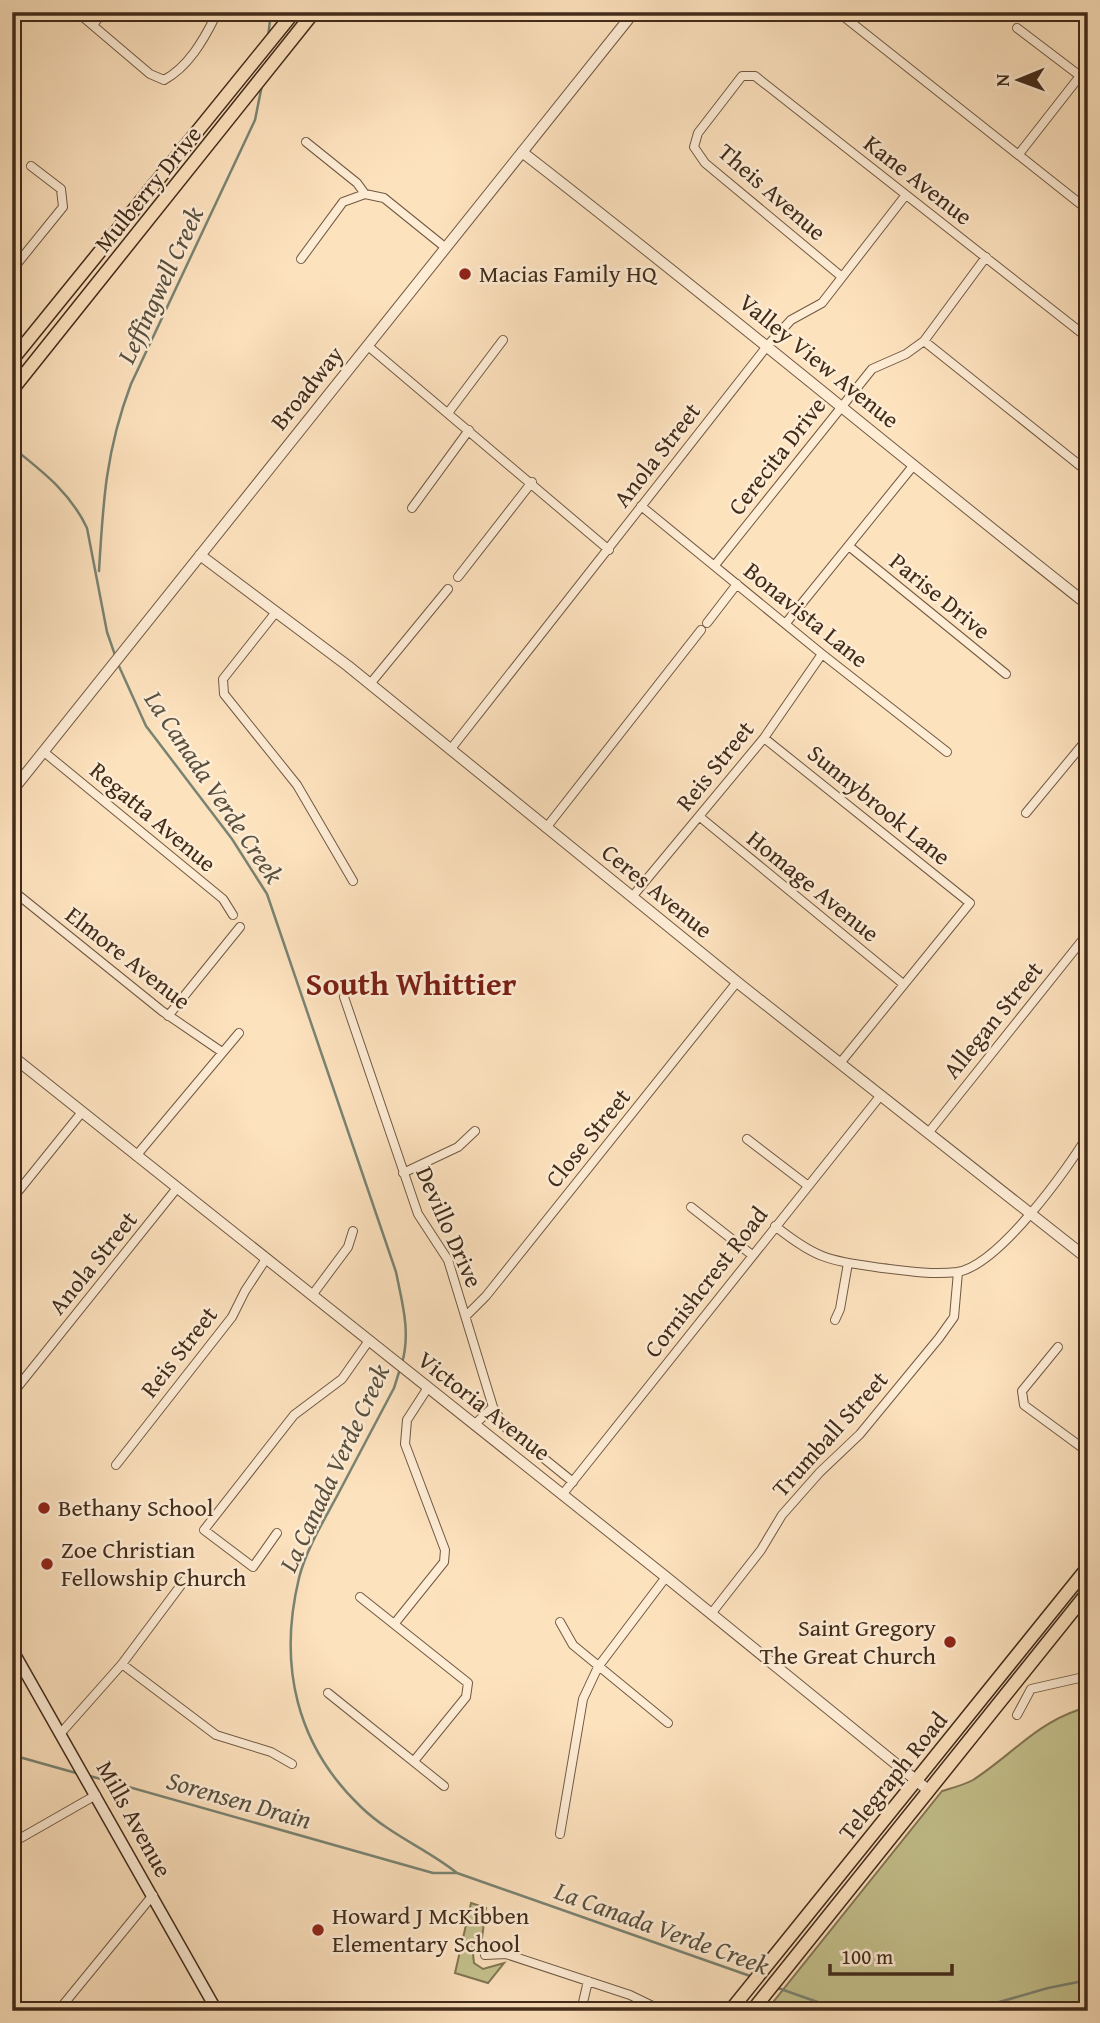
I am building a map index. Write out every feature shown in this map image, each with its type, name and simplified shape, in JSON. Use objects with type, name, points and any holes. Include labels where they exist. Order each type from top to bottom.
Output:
[{"type":"main road","name":"Mulberry Drive","points":[[12,390],[314,12]]},
{"type":"main road","name":"Mulberry Drive","points":[[12,360],[293,14]]},
{"type":"main road","points":[[138,235],[146,214],[171,182],[173,173],[169,166]]},
{"type":"main road","name":"Telegraph Road","points":[[733,2007],[1087,1570]]},
{"type":"main road","name":"Telegraph Road","points":[[753,2010],[1088,1592]]},
{"type":"main road","name":"Mills Avenue","points":[[12,1649],[217,2011]]},
{"type":"street","points":[[77,12],[150,74],[164,80],[177,73],[205,37],[215,17]]},
{"type":"street","points":[[93,25],[103,12]]},
{"type":"street","name":"Broadway","points":[[12,791],[634,12]]},
{"type":"street","points":[[838,12],[1088,210]]},
{"type":"street","points":[[1017,28],[1088,82]]},
{"type":"street","name":"Kane Avenue","points":[[727,97],[743,76],[755,76],[1088,338]]},
{"type":"street","points":[[1019,154],[1080,76]]},
{"type":"street","name":"Theis Avenue","points":[[727,97],[698,133],[694,147],[705,163],[842,277]]},
{"type":"street","points":[[306,142],[357,183],[365,194]]},
{"type":"street","name":"Valley View Avenue","points":[[523,152],[842,404],[913,466],[1088,605]]},
{"type":"street","points":[[12,270],[63,207],[61,188],[31,166]]},
{"type":"street","points":[[301,258],[343,202],[365,194],[384,198],[446,248]]},
{"type":"street","name":"Anola Street","points":[[450,750],[768,345],[790,320],[822,303],[905,196]]},
{"type":"street","name":"Cerecita Drive","points":[[715,565],[872,369],[906,354],[924,341],[986,257]]},
{"type":"street","points":[[448,413],[503,340]]},
{"type":"street","points":[[924,341],[1088,472]]},
{"type":"street","points":[[368,346],[532,482],[609,550]]},
{"type":"street","points":[[412,508],[469,430]]},
{"type":"street","points":[[786,623],[913,466]]},
{"type":"street","points":[[458,577],[532,482]]},
{"type":"street","name":"Bonavista Lane","points":[[641,506],[947,752]]},
{"type":"street","name":"Parise Drive","points":[[850,547],[1006,674]]},
{"type":"street","name":"Ceres Avenue","points":[[200,555],[370,684],[737,982],[1088,1259]]},
{"type":"street","points":[[546,828],[737,584]]},
{"type":"street","points":[[370,684],[447,589]]},
{"type":"street","points":[[276,612],[223,679],[224,694],[297,785],[353,881]]},
{"type":"street","name":"Reis Street","points":[[632,897],[764,738],[822,654]]},
{"type":"street","name":"Sunnybrook Lane","points":[[764,738],[970,903],[902,983]]},
{"type":"street","points":[[1026,813],[1088,738]]},
{"type":"street","name":"Regatta Avenue","points":[[44,752],[223,899],[233,915]]},
{"type":"street","name":"Homage Avenue","points":[[700,817],[902,983]]},
{"type":"street","name":"Elmore Avenue","points":[[12,890],[169,1016],[222,1052]]},
{"type":"street","points":[[169,1016],[240,927]]},
{"type":"street","name":"Allegan Street","points":[[929,1132],[1088,933]]},
{"type":"street","name":"Close Street","points":[[466,1316],[486,1296],[737,982]]},
{"type":"street","points":[[841,1062],[902,983]]},
{"type":"street","name":"Devillo Drive","points":[[344,998],[418,1214],[448,1260],[494,1407]]},
{"type":"street","points":[[136,1156],[239,1033]]},
{"type":"street","name":"Victoria Avenue","points":[[12,1056],[313,1294],[368,1342],[666,1577],[928,1790]]},
{"type":"street","name":"Cornishcrest Road","points":[[562,1495],[881,1095]]},
{"type":"street","points":[[12,1199],[82,1112]]},
{"type":"street","points":[[403,1173],[458,1147],[475,1131]]},
{"type":"street","points":[[775,1226],[822,1259],[918,1272],[958,1272],[987,1258],[1010,1237],[1074,1158],[1088,1135]]},
{"type":"street","points":[[747,1139],[807,1185]]},
{"type":"street","name":"Anola Street","points":[[12,1394],[177,1188]]},
{"type":"street","points":[[691,1207],[752,1255]]},
{"type":"street","points":[[313,1294],[348,1247],[353,1231]]},
{"type":"street","name":"Reis Street","points":[[116,1465],[232,1317],[266,1259]]},
{"type":"street","points":[[835,1320],[840,1309],[848,1263]]},
{"type":"street","name":"Trumball Street","points":[[711,1614],[761,1550],[782,1515],[820,1472],[860,1434],[939,1338],[954,1317],[958,1272]]},
{"type":"street","points":[[277,1533],[253,1567],[204,1530],[294,1415],[342,1378],[368,1342]]},
{"type":"street","points":[[1058,1347],[1022,1391],[1024,1405],[1088,1452]]},
{"type":"street","points":[[395,1623],[444,1562],[445,1550],[405,1444],[407,1420],[427,1389]]},
{"type":"street","points":[[474,1425],[494,1407]]},
{"type":"street","name":"Victoria Avenue","points":[[494,1407],[505,1427],[573,1482]]},
{"type":"street","points":[[560,1834],[583,1699],[598,1667],[666,1577]]},
{"type":"street","points":[[60,1734],[122,1664],[184,1581]]},
{"type":"street","points":[[360,1597],[468,1684],[466,1697],[414,1761]]},
{"type":"street","points":[[559,1622],[573,1644],[668,1723]]},
{"type":"street","points":[[122,1664],[216,1735],[271,1752],[292,1764]]},
{"type":"street","points":[[1017,1715],[1031,1689],[1088,1676]]},
{"type":"street","points":[[328,1693],[443,1786]]},
{"type":"street","points":[[12,1843],[94,1793]]},
{"type":"street","points":[[58,2011],[153,1895]]},
{"type":"street","points":[[485,1955],[506,1954],[645,2001],[663,2011]]},
{"type":"street","points":[[581,2011],[588,1981]]},
{"type":"shaded area","points":[[1078,1710],[1088,1710],[1088,2011],[766,2011],[942,1791],[973,1780],[1036,1732]]},
{"type":"shaded area","points":[[471,1903],[486,1908],[481,1946],[473,1954],[474,1963],[483,1969],[504,1963],[488,1983],[455,1973]]},
{"type":"waterway","name":"Leffingwell Creek","points":[[268,37],[271,12]]},
{"type":"waterway","name":"Leffingwell Creek","points":[[99,571],[107,476],[116,431],[131,384],[255,120],[262,85]]},
{"type":"waterway","name":"La Canada Verde Creek","points":[[12,447],[64,493],[87,528],[107,632],[116,658]]},
{"type":"waterway","name":"La Canada Verde Creek","points":[[118,664],[146,726],[232,839],[267,894],[396,1272],[406,1328],[402,1363]]},
{"type":"waterway","name":"La Canada Verde Creek","points":[[400,1369],[394,1388],[315,1536],[299,1578],[293,1610],[292,1672],[307,1730],[321,1757],[339,1783],[372,1817],[457,1873],[753,1977]]},
{"type":"waterway","name":"Sorensen Drain","points":[[12,1755],[76,1773]]},
{"type":"waterway","name":"Sorensen Drain","points":[[90,1776],[433,1873],[457,1873]]},
{"type":"waterway","name":"La Canada Verde Creek","points":[[968,2011],[1048,1988],[1088,1980]]},
{"type":"waterway","name":"La Canada Verde Creek","points":[[775,1987],[843,2011]]},
{"type":"place","name":"Macias Family HQ","points":[[465,274]]},
{"type":"place","name":"Bethany School","points":[[44,1508]]},
{"type":"place","name":"Zoe Christian Fellowship Church","points":[[47,1564]]},
{"type":"place","name":"Saint Gregory The Great Church","points":[[950,1642]]},
{"type":"place","name":"Howard J McKibben Elementary School","points":[[318,1930]]},
{"type":"district","name":"South Whittier","points":[[411,984]]}]
